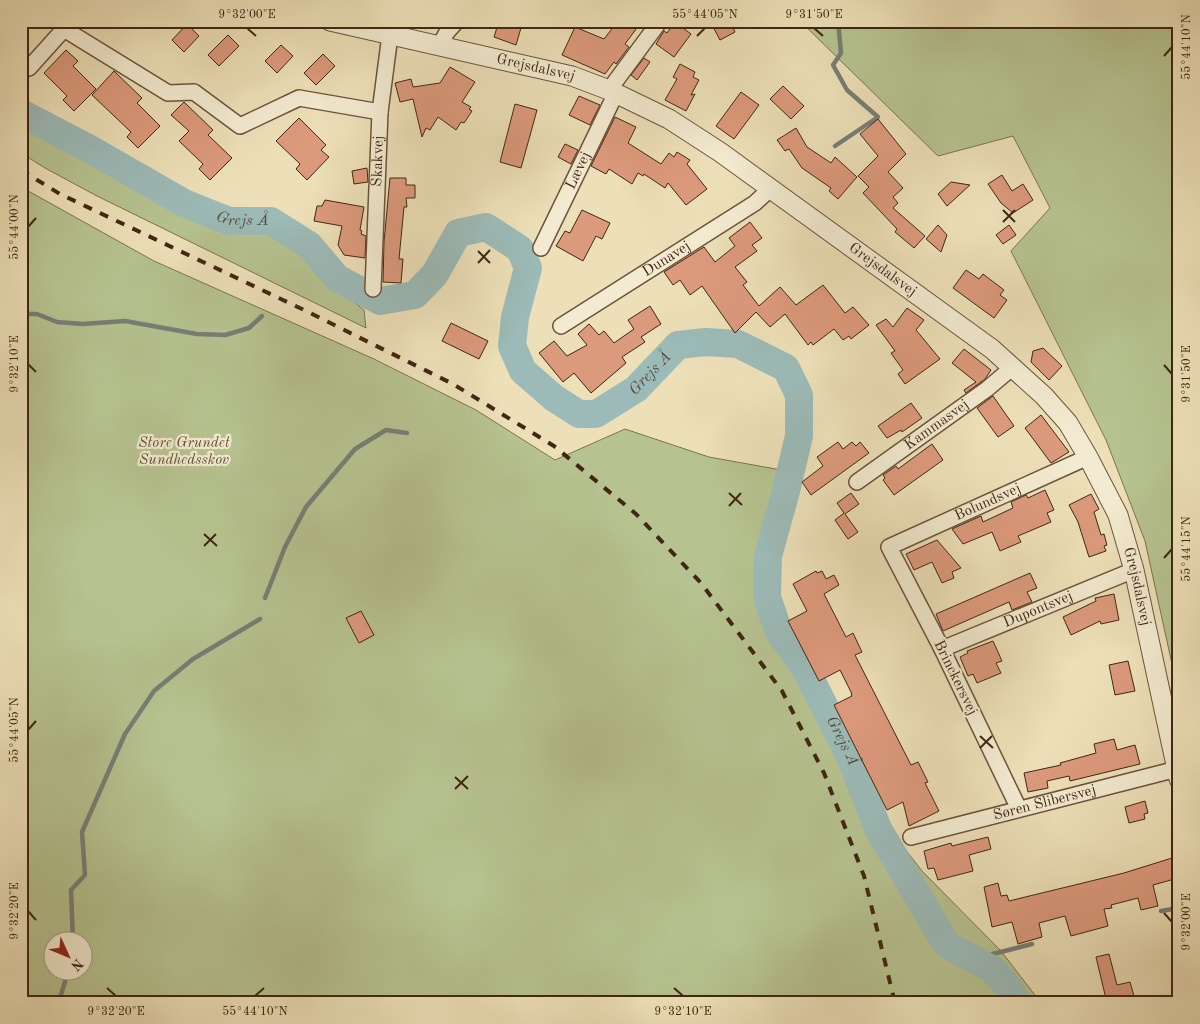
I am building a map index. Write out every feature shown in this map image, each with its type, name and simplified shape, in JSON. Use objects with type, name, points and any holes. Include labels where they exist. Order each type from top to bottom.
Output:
[{"type":"street","name":"Grejsdalsvej","points":[[330,21],[572,76],[613,92],[669,118],[720,152],[992,349],[1013,367],[1044,396],[1068,423],[1118,515],[1134,570],[1178,774]]},
{"type":"street","points":[[439,47],[447,32],[457,21]]},
{"type":"street","name":"Lævej","points":[[541,248],[613,92],[660,21]]},
{"type":"street","points":[[29,68],[64,29],[168,93],[194,92],[240,126],[299,98],[380,112]]},
{"type":"street","name":"Skakvej","points":[[373,289],[380,112],[390,36]]},
{"type":"street","name":"Dunavej","points":[[561,326],[755,203],[770,189]]},
{"type":"street","name":"Kammasvej","points":[[857,482],[987,389],[1013,367]]},
{"type":"street","name":"Bolundsvej","points":[[889,547],[1088,457]]},
{"type":"street","name":"Brinckersvej","points":[[889,547],[942,648],[1019,809]]},
{"type":"street","name":"Dupontsvej","points":[[942,648],[1134,570]]},
{"type":"street","name":"Søren Slibersvej","points":[[911,837],[1019,809],[1178,774]]},
{"type":"green space","points":[[800,21],[1179,21],[1179,696],[1145,541],[1106,440],[1011,251],[1050,208],[1013,136],[938,156]]},
{"type":"green space","points":[[21,122],[186,215],[227,229],[277,233],[300,249],[338,289],[364,310],[366,328],[97,196],[45,168],[21,153]]},
{"type":"green space","name":"Store Grundet Sundhedsskov","points":[[21,187],[154,261],[374,359],[476,410],[555,460],[625,429],[709,457],[798,473],[773,579],[779,615],[811,666],[885,823],[922,871],[1001,951],[1041,1003],[21,1003]]},
{"type":"building","points":[[499,21],[523,21],[516,45],[494,37]]},
{"type":"building","points":[[618,21],[642,21],[625,44],[629,47],[616,64],[614,62],[605,74],[562,55],[575,27],[604,39]]},
{"type":"building","points":[[710,21],[730,21],[735,32],[720,40]]},
{"type":"building","points":[[675,22],[691,34],[674,57],[656,44],[664,31],[667,33]]},
{"type":"building","points":[[187,24],[199,36],[184,52],[172,40]]},
{"type":"building","points":[[228,35],[239,46],[219,66],[208,55]]},
{"type":"building","points":[[281,45],[293,56],[277,73],[265,61]]},
{"type":"building","points":[[66,50],[78,61],[73,66],[96,89],[74,111],[63,100],[67,96],[44,73]]},
{"type":"building","points":[[323,54],[335,66],[316,85],[304,73]]},
{"type":"building","points":[[644,58],[650,62],[637,80],[631,75]]},
{"type":"building","points":[[680,64],[695,72],[693,77],[699,80],[691,95],[695,94],[686,111],[665,100],[677,79],[673,77]]},
{"type":"building","points":[[450,67],[475,82],[462,102],[471,107],[469,109],[472,111],[464,123],[461,122],[456,130],[438,117],[430,130],[426,128],[422,137],[413,99],[400,102],[395,83],[411,79],[413,87],[440,83]]},
{"type":"building","points":[[114,71],[142,98],[137,103],[160,126],[138,148],[127,137],[131,132],[92,95]]},
{"type":"building","points":[[783,86],[804,106],[791,119],[770,99]]},
{"type":"building","points":[[741,92],[759,105],[734,139],[716,126]]},
{"type":"building","points":[[579,96],[600,105],[590,125],[569,115]]},
{"type":"building","points":[[184,102],[213,130],[208,135],[232,158],[210,180],[199,169],[203,164],[179,141],[189,131],[171,115]]},
{"type":"building","points":[[515,104],[537,110],[521,168],[500,162]]},
{"type":"building","points":[[615,117],[636,127],[628,143],[661,164],[669,153],[674,157],[677,152],[690,160],[687,164],[707,189],[686,205],[668,183],[665,188],[644,174],[643,176],[638,173],[632,184],[609,169],[606,174],[591,166]]},
{"type":"building","points":[[299,118],[326,145],[321,150],[329,157],[307,180],[296,169],[300,164],[276,141]]},
{"type":"building","points":[[878,119],[906,154],[888,172],[903,188],[893,197],[898,203],[893,208],[925,236],[914,248],[895,232],[897,229],[863,193],[869,187],[858,176],[878,156],[860,134]]},
{"type":"building","points":[[796,128],[807,147],[831,163],[835,157],[857,177],[838,199],[829,191],[831,188],[802,168],[789,149],[785,151],[777,140]]},
{"type":"building","points":[[565,144],[578,150],[571,164],[558,157]]},
{"type":"building","points":[[367,168],[368,182],[354,184],[352,171]]},
{"type":"building","points":[[1002,175],[1012,191],[1023,184],[1033,200],[1013,213],[1001,203],[988,184]]},
{"type":"building","points":[[390,178],[406,178],[406,185],[415,185],[415,198],[406,198],[407,207],[404,207],[399,259],[403,259],[401,283],[383,282],[384,242]]},
{"type":"building","points":[[951,182],[970,185],[947,206],[938,194]]},
{"type":"building","points":[[325,200],[364,207],[360,230],[362,231],[361,234],[366,236],[365,258],[344,255],[338,245],[342,226],[314,221],[317,206],[322,206]]},
{"type":"building","points":[[582,210],[610,223],[602,239],[596,236],[583,261],[556,246],[565,231],[570,233]]},
{"type":"building","points":[[750,222],[762,238],[752,245],[757,251],[735,267],[747,282],[743,285],[759,306],[780,287],[796,305],[823,285],[845,313],[853,307],[869,325],[851,339],[849,336],[843,340],[834,329],[813,345],[811,342],[808,345],[785,314],[770,327],[756,312],[735,333],[702,286],[690,295],[680,280],[673,285],[664,272],[704,247],[715,262],[735,246],[729,238]]},
{"type":"building","points":[[938,225],[947,235],[941,252],[926,239]]},
{"type":"building","points":[[1009,225],[1016,235],[1003,244],[996,235]]},
{"type":"building","points":[[966,270],[979,279],[983,274],[1004,290],[1000,295],[1007,300],[994,318],[953,288]]},
{"type":"building","points":[[650,306],[661,324],[641,337],[645,342],[622,357],[626,363],[591,393],[574,373],[563,382],[539,353],[554,341],[567,356],[587,345],[578,334],[589,324],[599,335],[604,331],[614,343],[634,329],[628,320]]},
{"type":"building","points":[[907,308],[924,320],[916,330],[940,359],[905,384],[898,374],[903,370],[891,353],[895,351],[876,325],[886,319],[893,327]]},
{"type":"building","points":[[451,323],[488,341],[479,359],[442,341]]},
{"type":"building","points":[[1043,348],[1062,366],[1049,380],[1031,362],[1033,351]]},
{"type":"building","points":[[964,349],[991,370],[985,379],[966,393],[964,390],[976,382],[952,363]]},
{"type":"building","points":[[993,396],[1014,426],[998,437],[977,408]]},
{"type":"building","points":[[911,403],[922,418],[902,432],[901,430],[887,438],[878,426]]},
{"type":"building","points":[[1041,415],[1069,452],[1051,463],[1025,428]]},
{"type":"building","points":[[838,442],[843,449],[852,442],[856,446],[860,442],[869,453],[811,495],[802,482],[823,466],[817,457]]},
{"type":"building","points":[[932,444],[943,460],[894,495],[883,480],[885,478],[883,475],[896,466],[898,469]]},
{"type":"building","points":[[1045,490],[1054,510],[1047,513],[1051,522],[1018,536],[1021,542],[1000,551],[992,532],[963,544],[952,529],[981,516],[983,522],[1013,508],[1011,502],[1026,495],[1028,498]]},
{"type":"building","points":[[851,493],[859,504],[845,514],[858,532],[848,539],[835,520],[844,513],[837,503]]},
{"type":"building","points":[[1091,494],[1099,509],[1094,512],[1101,535],[1104,534],[1107,545],[1104,546],[1106,551],[1089,557],[1078,522],[1069,505]]},
{"type":"building","points":[[937,540],[961,568],[952,572],[954,578],[942,583],[932,562],[914,570],[906,554]]},
{"type":"building","points":[[816,571],[817,573],[822,571],[826,579],[834,575],[839,585],[824,594],[846,637],[853,633],[862,652],[855,655],[911,765],[918,762],[928,782],[925,783],[939,811],[909,826],[903,802],[887,810],[834,705],[852,696],[840,670],[819,681],[788,621],[807,611],[793,584]]},
{"type":"building","points":[[1030,573],[1037,588],[1027,592],[1032,602],[1012,610],[1009,602],[943,631],[936,614]]},
{"type":"building","points":[[1114,594],[1119,620],[1101,624],[1100,621],[1071,635],[1063,617],[1096,601],[1095,598]]},
{"type":"building","points":[[361,611],[374,635],[359,643],[346,618]]},
{"type":"building","points":[[993,641],[1002,661],[996,663],[1001,673],[977,683],[973,674],[968,676],[960,657],[968,653],[967,651]]},
{"type":"building","points":[[1128,661],[1135,691],[1115,695],[1109,665]]},
{"type":"building","points":[[1114,739],[1117,750],[1135,745],[1140,764],[1070,781],[1069,776],[1047,781],[1048,788],[1028,792],[1024,773],[1061,765],[1060,763],[1096,753],[1094,744]]},
{"type":"building","points":[[1145,801],[1148,813],[1144,814],[1145,819],[1129,823],[1125,807]]},
{"type":"building","points":[[988,837],[991,849],[969,855],[973,871],[938,880],[934,868],[928,869],[924,851],[951,843],[952,846]]},
{"type":"building","points":[[1172,858],[1178,878],[1153,885],[1158,906],[1141,910],[1138,898],[1111,905],[1112,908],[1104,909],[1108,926],[1071,936],[1065,916],[1039,923],[1042,937],[1018,944],[1012,922],[992,927],[984,887],[998,883],[1001,896],[1007,895],[1009,901],[1124,873]]},
{"type":"building","points":[[1109,954],[1117,985],[1130,982],[1136,1003],[1107,1003],[1096,957]]},
{"type":"waterway","points":[[835,146],[878,117],[847,90],[833,65],[841,53],[838,21]]},
{"type":"waterway","name":"Grejs Å","points":[[21,113],[88,148],[184,203],[229,221],[271,221],[309,245],[337,278],[380,301],[415,295],[435,274],[458,233],[486,227],[520,249],[528,268],[515,317],[512,346],[523,371],[554,398],[579,414],[596,414],[636,389],[678,345],[706,342],[738,344],[786,368],[799,395],[799,436],[768,556],[767,597],[779,632],[806,670],[851,759],[878,829],[947,945],[992,969],[1009,988],[1017,1003]]},
{"type":"waterway","points":[[21,314],[37,314],[57,322],[83,324],[125,321],[197,334],[225,335],[249,328],[262,316]]},
{"type":"waterway","points":[[265,598],[285,547],[306,507],[355,449],[386,430],[407,433]]},
{"type":"waterway","points":[[73,932],[71,890],[85,875],[82,832],[125,734],[154,691],[193,659],[260,619]]},
{"type":"waterway","points":[[1161,911],[1179,908]]},
{"type":"waterway","points":[[973,959],[1032,944]]},
{"type":"waterway","points":[[61,1003],[60,998],[65,982]]},
{"type":"railway","points":[[21,170],[60,194],[302,309],[453,384],[554,446],[636,514],[701,583],[782,691],[824,773],[864,876],[895,1003]]}]
